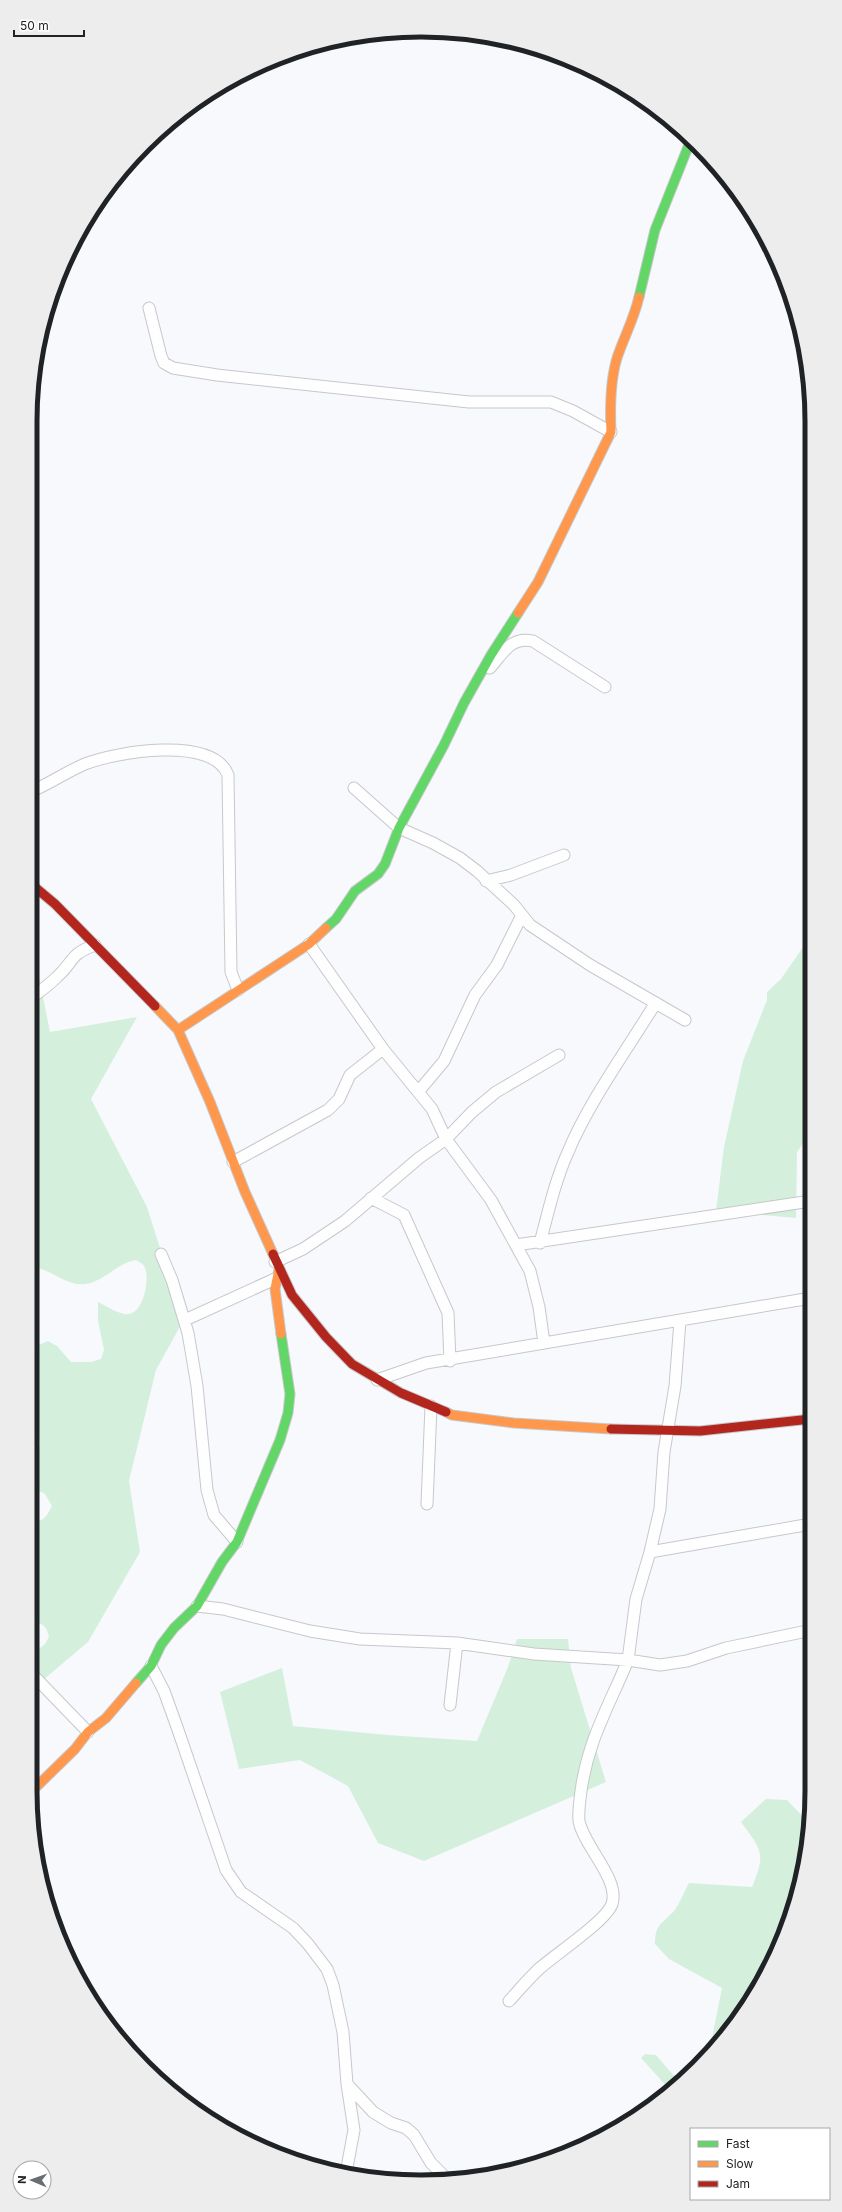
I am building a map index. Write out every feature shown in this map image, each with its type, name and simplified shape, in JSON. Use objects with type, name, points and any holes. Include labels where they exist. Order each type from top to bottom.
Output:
[{"type":"street","points":[[178,1030],[238,990],[278,966],[309,944],[336,919],[355,891],[378,874],[385,864],[399,828],[474,684],[538,582],[611,432],[610,408],[617,359],[634,319],[657,223],[689,145]]},
{"type":"street","points":[[149,308],[160,356],[164,363],[173,368],[217,375],[469,402],[551,402],[563,406],[611,432]]},
{"type":"street","points":[[474,684],[513,642],[519,639],[533,641],[605,687]]},
{"type":"street","points":[[37,788],[86,763],[134,753],[184,750],[206,756],[226,767],[228,775],[231,972],[238,990]]},
{"type":"street","points":[[354,788],[399,828],[460,858],[477,871],[486,881],[514,905],[530,925],[655,1004],[684,1020]]},
{"type":"street","points":[[486,881],[511,875],[564,855]]},
{"type":"street","points":[[37,889],[55,904],[125,973],[178,1030],[210,1102],[277,1269],[292,1295],[326,1337],[352,1364],[377,1380],[452,1415],[514,1423],[700,1431],[750,1428],[805,1420]]},
{"type":"street","points":[[418,1092],[444,1061],[475,995],[497,965],[522,915]]},
{"type":"street","points":[[309,944],[383,1048],[432,1109],[446,1139],[491,1200],[530,1271],[539,1308],[544,1343]]},
{"type":"street","points":[[37,993],[58,976],[73,956],[80,951],[95,945]]},
{"type":"street","points":[[540,1243],[555,1187],[568,1152],[595,1102],[655,1004]]},
{"type":"street","points":[[233,1162],[328,1110],[338,1099],[350,1075],[383,1048]]},
{"type":"street","points":[[185,1320],[277,1269],[345,1221],[419,1158],[446,1139],[472,1112],[496,1092],[559,1055]]},
{"type":"street","points":[[371,1198],[404,1215],[448,1313],[450,1361]]},
{"type":"street","points":[[516,1245],[540,1243],[805,1202]]},
{"type":"street","points":[[161,1254],[185,1320],[196,1386],[207,1490],[214,1515],[237,1542]]},
{"type":"street","points":[[37,1786],[75,1749],[88,1732],[106,1718],[151,1666],[161,1645],[174,1628],[197,1606],[222,1562],[237,1542],[280,1440],[288,1413],[290,1394],[275,1289],[277,1269]]},
{"type":"street","points":[[377,1380],[426,1363],[450,1361],[544,1343],[805,1299]]},
{"type":"street","points":[[509,2001],[540,1969],[603,1916],[612,1904],[611,1882],[586,1842],[579,1820],[580,1803],[585,1764],[590,1748],[628,1660],[636,1599],[650,1552],[660,1509],[667,1430],[674,1386],[680,1321]]},
{"type":"street","points":[[427,1504],[431,1406]]},
{"type":"street","points":[[650,1552],[805,1525]]},
{"type":"street","points":[[197,1606],[223,1609],[310,1631],[360,1639],[457,1642],[534,1654],[628,1660],[660,1664],[687,1661],[726,1648],[805,1631]]},
{"type":"street","points":[[450,1705],[457,1642]]},
{"type":"street","points":[[151,1666],[177,1727],[226,1870],[241,1892],[293,1928],[308,1944],[326,1969],[333,1985],[343,2032],[347,2084],[354,2130],[347,2168]]},
{"type":"street","points":[[37,1679],[88,1732]]},
{"type":"street","points":[[347,2084],[373,2112],[406,2128],[414,2135],[431,2163],[442,2174]]},
{"type":"green space","points":[[805,944],[805,1140],[797,1152],[796,1218],[716,1211],[724,1147],[743,1061],[767,1000],[767,992],[781,979]]},
{"type":"green space","points":[[37,967],[50,1032],[137,1017],[91,1099],[147,1207],[183,1321],[156,1370],[129,1481],[140,1552],[88,1642],[37,1685],[37,1650],[45,1644],[49,1637],[45,1627],[37,1622],[37,1521],[44,1518],[52,1506],[45,1494],[37,1490],[37,1451],[40,1444],[37,1430],[37,1346],[48,1341],[57,1346],[71,1362],[91,1362],[101,1359],[104,1350],[98,1321],[98,1302],[121,1313],[131,1314],[140,1304],[146,1289],[146,1274],[144,1267],[136,1260],[123,1265],[93,1282],[86,1284],[71,1283],[37,1268]]},
{"type":"green space","points":[[517,1639],[568,1639],[571,1668],[606,1782],[424,1861],[378,1843],[348,1786],[300,1760],[239,1769],[220,1692],[282,1668],[293,1726],[387,1735],[477,1741],[508,1667]]},
{"type":"green space","points":[[766,1799],[787,1800],[804,1818],[798,1866],[785,1914],[776,1938],[754,1983],[726,2025],[711,2043],[722,1988],[669,1959],[655,1944],[655,1937],[660,1925],[676,1908],[689,1883],[752,1887],[759,1867],[760,1853],[754,1840],[741,1822]]},
{"type":"green space","points":[[645,2054],[656,2055],[676,2078],[667,2086],[641,2058]]},
{"type":"traffic: fast","points":[[639,297],[655,230],[689,145]]},
{"type":"traffic: fast","points":[[326,928],[336,919],[355,891],[378,874],[385,864],[399,828],[444,745],[464,703],[491,655],[518,613]]},
{"type":"traffic: fast","points":[[136,1683],[151,1666],[161,1645],[174,1628],[197,1606],[222,1562],[237,1542],[280,1440],[288,1413],[290,1394],[281,1334]]},
{"type":"traffic: slow","points":[[518,613],[538,582],[611,432],[611,395],[613,376],[617,358],[639,297]]},
{"type":"traffic: slow","points":[[178,1030],[309,944],[326,928]]},
{"type":"traffic: slow","points":[[155,1006],[178,1030],[210,1102],[245,1192],[273,1254]]},
{"type":"traffic: slow","points":[[279,1269],[275,1289],[281,1334]]},
{"type":"traffic: slow","points":[[446,1412],[452,1415],[514,1423],[611,1429]]},
{"type":"traffic: slow","points":[[37,1786],[75,1749],[88,1732],[106,1718],[136,1683]]},
{"type":"traffic: jam","points":[[37,889],[55,904],[155,1006]]},
{"type":"traffic: jam","points":[[273,1254],[292,1295],[326,1337],[352,1364],[401,1393],[446,1412]]},
{"type":"traffic: jam","points":[[611,1429],[700,1431],[805,1420]]}]
